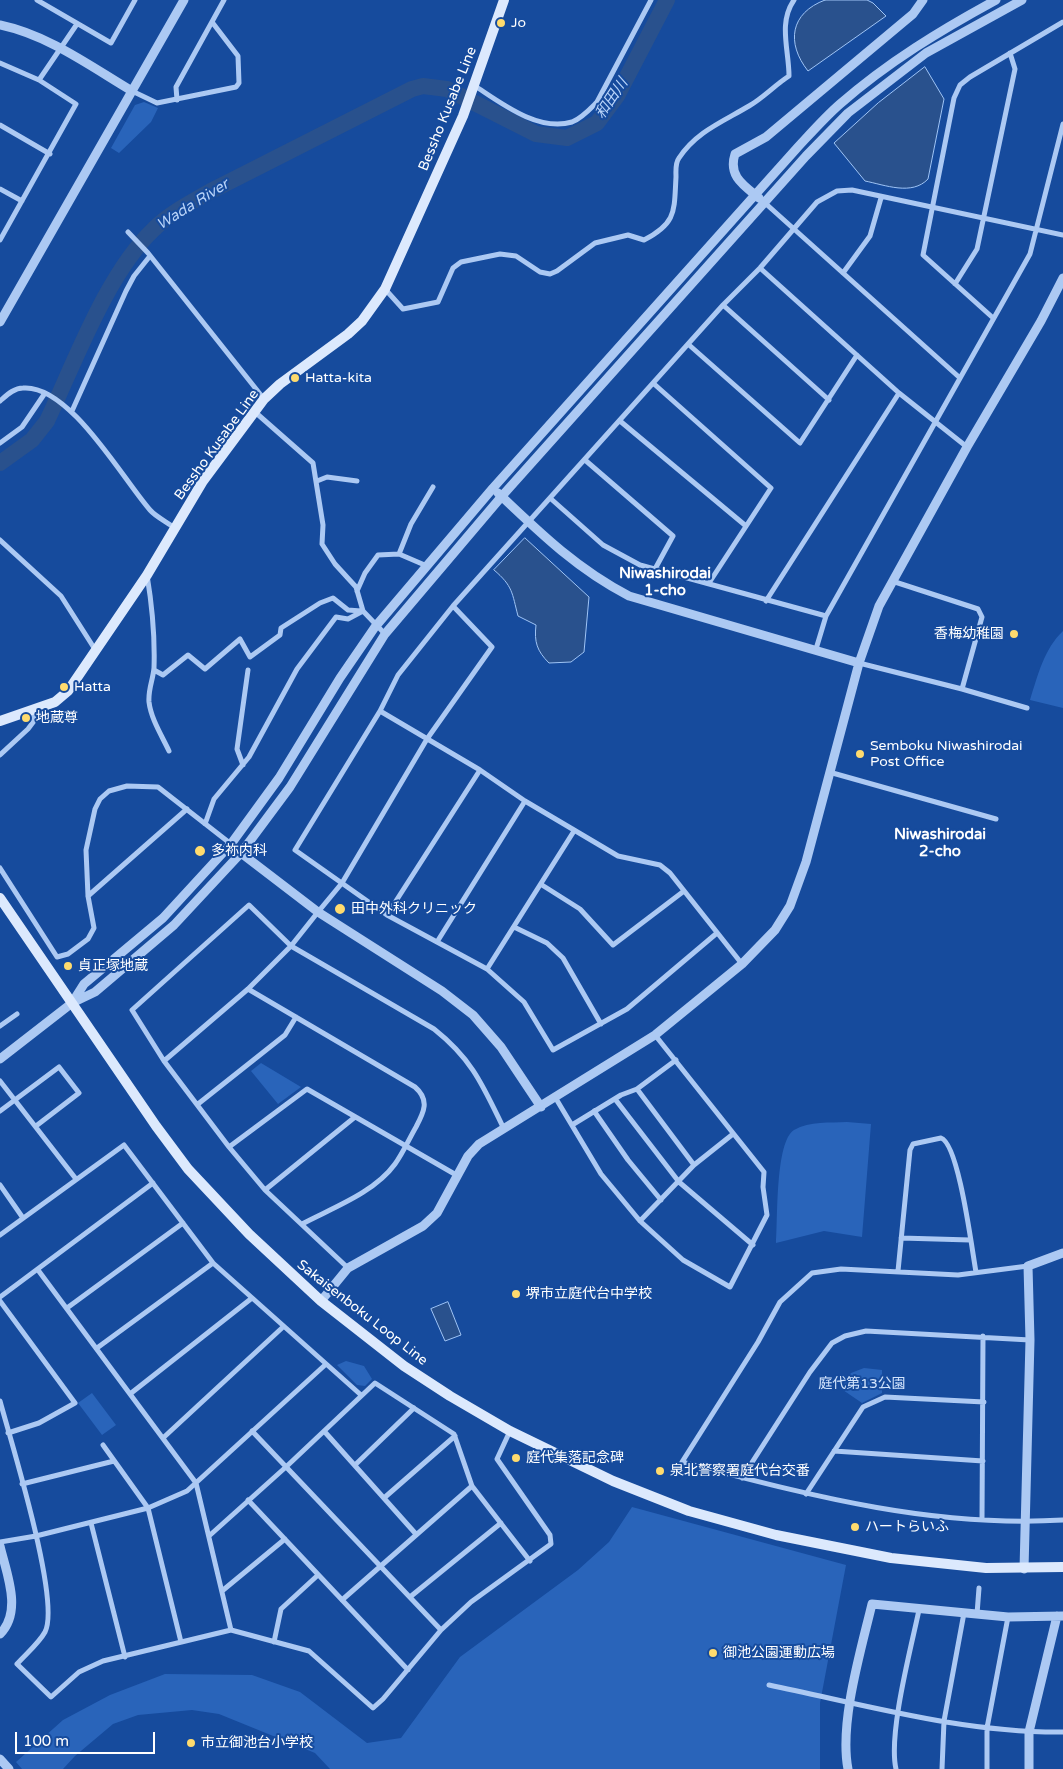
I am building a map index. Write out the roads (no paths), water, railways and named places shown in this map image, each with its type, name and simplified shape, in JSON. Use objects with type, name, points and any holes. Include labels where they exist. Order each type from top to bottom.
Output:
[{"type":"main road","name":"Bessho Kusabe Line","points":[[0,721],[33,710],[62,697],[97,652],[147,575],[203,481],[264,399],[280,384],[348,334],[362,321],[385,289],[463,116],[504,0]]},
{"type":"main road","name":"Sakaisenboku Loop Line","points":[[0,898],[156,1126],[188,1169],[249,1234],[321,1301],[404,1366],[510,1431],[613,1482],[681,1508],[776,1535],[890,1558],[986,1568],[1063,1567]]},
{"type":"street","points":[[37,0],[111,43],[136,0]]},
{"type":"street","points":[[0,322],[184,0]]},
{"type":"street","points":[[177,100],[176,87],[224,0]]},
{"type":"street","points":[[474,88],[504,105],[539,121],[561,124],[573,121],[586,113],[597,102],[651,0]]},
{"type":"street","points":[[385,289],[403,309],[424,305],[438,302],[454,268],[461,262],[500,254],[516,256],[540,272],[550,274],[557,271],[595,243],[628,235],[644,240],[656,233],[664,227],[674,212],[677,161],[691,142],[703,131],[750,105],[788,76],[789,61],[785,43],[785,22],[794,0]]},
{"type":"street","points":[[923,0],[913,14],[766,136],[735,154],[732,169],[736,177],[794,227],[960,378]]},
{"type":"street","points":[[72,1003],[84,984],[163,918],[231,844],[279,778],[340,678],[375,627],[493,488],[755,194],[839,104],[917,44],[996,0]]},
{"type":"street","points":[[0,1059],[72,1003],[95,992],[174,925],[241,853],[290,787],[385,634],[502,496],[848,113],[926,53],[1022,0]]},
{"type":"street","points":[[0,25],[22,30],[61,49],[157,103],[231,89],[239,83],[238,56],[212,22]]},
{"type":"street","points":[[992,317],[923,255],[954,98],[960,85],[970,76],[1063,22]]},
{"type":"street","points":[[39,80],[77,24]]},
{"type":"street","points":[[955,284],[977,249],[1015,69],[1010,53]]},
{"type":"street","points":[[0,63],[39,80],[76,104],[50,154],[0,240]]},
{"type":"street","points":[[816,649],[826,616],[960,378],[992,317],[1030,254],[1063,124]]},
{"type":"street","points":[[0,126],[50,154]]},
{"type":"street","points":[[0,189],[22,201]]},
{"type":"street","points":[[717,933],[628,1009],[553,1050],[524,1002],[487,969],[387,915],[295,850],[380,711],[398,675],[453,606],[653,382],[723,305],[760,268],[817,202],[837,191],[852,190],[881,198],[1063,235]]},
{"type":"street","points":[[843,273],[870,236],[881,198]]},
{"type":"street","points":[[130,233],[149,254],[264,399]]},
{"type":"street","points":[[71,409],[126,291],[149,254]]},
{"type":"street","points":[[760,268],[899,393],[967,447]]},
{"type":"street","points":[[321,1301],[348,1268],[423,1226],[438,1213],[468,1156],[479,1144],[655,1035],[742,964],[775,930],[790,906],[806,862],[859,663],[879,606],[891,581],[967,447],[1041,321],[1063,278]]},
{"type":"street","points":[[723,305],[829,400]]},
{"type":"street","points":[[688,344],[800,443],[857,355]]},
{"type":"street","points":[[653,382],[772,488],[709,583]]},
{"type":"street","points":[[0,401],[16,389],[25,387],[46,393],[71,409],[151,512],[175,528]]},
{"type":"street","points":[[0,443],[22,427],[46,393]]},
{"type":"street","points":[[766,601],[899,393]]},
{"type":"street","points":[[255,412],[313,463],[323,525],[322,544],[357,592],[363,611],[375,627],[385,634]]},
{"type":"street","points":[[620,421],[746,526]]},
{"type":"street","points":[[585,460],[673,536],[655,569]]},
{"type":"street","points":[[317,481],[327,477],[356,480]]},
{"type":"street","points":[[399,554],[411,524],[433,487]]},
{"type":"street","points":[[493,488],[574,563],[606,584],[629,596],[859,663],[962,689],[1027,708]]},
{"type":"street","points":[[550,498],[603,545],[640,565],[826,616]]},
{"type":"street","points":[[0,540],[61,596],[97,652]]},
{"type":"street","points":[[357,592],[365,573],[378,555],[399,554],[427,566]]},
{"type":"street","points":[[147,575],[151,596],[154,670],[149,687],[149,702],[154,719],[170,752]]},
{"type":"street","points":[[891,581],[978,609],[982,617],[962,689]]},
{"type":"street","points":[[154,670],[163,674],[188,655],[205,669],[240,639],[250,656],[280,635],[282,628],[320,603],[332,598],[348,610],[363,611]]},
{"type":"street","points":[[164,1061],[248,989],[291,946],[342,883],[427,739],[492,647],[453,606]]},
{"type":"street","points":[[205,824],[214,799],[243,764],[297,669],[336,617],[348,619],[363,611]]},
{"type":"street","points":[[243,764],[237,749],[248,670]]},
{"type":"street","points":[[0,755],[28,730],[34,721],[33,710]]},
{"type":"street","points":[[380,711],[480,770],[525,801],[618,856],[660,865],[670,873],[742,964]]},
{"type":"street","points":[[387,915],[480,770]]},
{"type":"street","points":[[829,772],[996,820]]},
{"type":"street","points":[[0,868],[57,957],[68,954],[88,940],[94,928],[88,896],[86,850],[95,809],[103,796],[117,787],[155,786],[187,808],[241,853],[318,912],[442,991],[473,1015],[501,1047],[540,1107]]},
{"type":"street","points":[[437,942],[525,801]]},
{"type":"street","points":[[88,896],[187,808]]},
{"type":"street","points":[[487,969],[542,885],[574,831]]},
{"type":"street","points":[[542,885],[580,909],[613,946],[684,891]]},
{"type":"street","points":[[348,1268],[264,1190],[164,1061],[132,1010],[249,905],[291,946],[434,1029],[456,1046],[473,1067],[504,1129]]},
{"type":"street","points":[[514,927],[547,943],[563,958],[601,1024]]},
{"type":"street","points":[[248,989],[416,1087],[423,1093],[426,1102],[424,1112],[395,1165],[369,1188],[302,1224]]},
{"type":"street","points":[[0,1026],[17,1014]]},
{"type":"street","points":[[198,1104],[285,1036],[296,1017]]},
{"type":"street","points":[[555,1097],[601,1174],[640,1221],[683,1260],[730,1287],[736,1272],[754,1245],[767,1215],[763,1187],[764,1172],[655,1035]]},
{"type":"street","points":[[572,1125],[615,1099],[637,1089],[676,1060]]},
{"type":"street","points":[[0,1111],[59,1066],[79,1093],[36,1126]]},
{"type":"street","points":[[0,1081],[76,1179]]},
{"type":"street","points":[[229,1147],[306,1088],[458,1176]]},
{"type":"street","points":[[637,1089],[694,1165]]},
{"type":"street","points":[[615,1099],[679,1182],[754,1245]]},
{"type":"street","points":[[594,1111],[628,1160],[661,1200]]},
{"type":"street","points":[[264,1190],[355,1117]]},
{"type":"street","points":[[640,1221],[694,1165],[733,1134]]},
{"type":"street","points":[[898,1270],[910,1150],[913,1144],[941,1138],[948,1144],[964,1196],[976,1272]]},
{"type":"street","points":[[0,1235],[124,1145],[213,1263],[361,1395]]},
{"type":"street","points":[[0,1297],[153,1183]]},
{"type":"street","points":[[0,1185],[23,1218]]},
{"type":"street","points":[[67,1308],[183,1223]]},
{"type":"street","points":[[901,1238],[970,1240]]},
{"type":"street","points":[[1063,1254],[1028,1266],[958,1274],[841,1269],[812,1273],[780,1302],[758,1342],[682,1462],[806,1494],[894,1512],[1024,1522],[1063,1520]]},
{"type":"street","points":[[96,1348],[213,1263]]},
{"type":"street","points":[[1024,1569],[1030,1340],[1028,1266]]},
{"type":"street","points":[[38,1270],[196,1483],[231,1630]]},
{"type":"street","points":[[130,1394],[252,1298]]},
{"type":"street","points":[[0,1301],[74,1403],[39,1422],[8,1433]]},
{"type":"street","points":[[163,1438],[283,1327]]},
{"type":"street","points":[[742,1478],[810,1372],[832,1343],[845,1336],[866,1331],[1030,1340]]},
{"type":"street","points":[[982,1520],[983,1336]]},
{"type":"street","points":[[0,1542],[91,1524],[148,1508],[187,1491],[325,1364]]},
{"type":"street","points":[[209,1536],[375,1383],[455,1436],[472,1486],[530,1561]]},
{"type":"street","points":[[806,1494],[863,1407],[874,1401],[885,1397],[984,1402]]},
{"type":"street","points":[[0,1401],[36,1536],[49,1600],[46,1632],[17,1664],[51,1697],[79,1672],[103,1661],[231,1630],[309,1651],[373,1708],[383,1699],[441,1630],[471,1602],[551,1544],[550,1535],[497,1460],[510,1431]]},
{"type":"street","points":[[354,1465],[414,1408]]},
{"type":"street","points":[[324,1431],[415,1533]]},
{"type":"street","points":[[252,1432],[287,1466],[441,1630]]},
{"type":"street","points":[[384,1498],[455,1436]]},
{"type":"street","points":[[104,1444],[148,1508],[181,1642]]},
{"type":"street","points":[[834,1451],[983,1461]]},
{"type":"street","points":[[22,1484],[114,1461]]},
{"type":"street","points":[[342,1600],[415,1533],[472,1486]]},
{"type":"street","points":[[248,1500],[408,1670]]},
{"type":"street","points":[[410,1597],[501,1523]]},
{"type":"street","points":[[91,1524],[125,1657]]},
{"type":"street","points":[[222,1591],[285,1539]]},
{"type":"street","points":[[0,1546],[12,1595],[12,1612],[0,1634]]},
{"type":"street","points":[[274,1642],[281,1609],[318,1575]]},
{"type":"street","points":[[976,1614],[979,1588]]},
{"type":"street","points":[[848,1769],[846,1757],[850,1702],[872,1604],[919,1610],[1008,1617],[1060,1616],[1029,1732],[1029,1769]]},
{"type":"street","points":[[896,1769],[894,1760],[898,1714],[919,1610]]},
{"type":"street","points":[[942,1769],[944,1721],[964,1613]]},
{"type":"street","points":[[987,1769],[987,1728],[1008,1617]]},
{"type":"street","points":[[769,1685],[898,1714],[987,1728],[1029,1732],[1063,1732]]},
{"type":"street","points":[[0,1759],[9,1769]]},
{"type":"waterway","name":"Wada River","points":[[0,463],[32,440],[47,421],[93,319],[121,269],[137,247],[154,229],[174,213],[211,191],[412,89],[423,86],[447,89],[536,134],[567,138],[597,123],[617,96],[667,0]]},
{"type":"place","name":"Jo","points":[[501,23]]},
{"type":"place","name":"Hatta-kita","points":[[295,378]]},
{"type":"place","name":"香梅幼稚園","points":[[1014,634]]},
{"type":"place","name":"Hatta","points":[[64,687]]},
{"type":"place","name":"地蔵尊","points":[[26,718]]},
{"type":"place","name":"Semboku Niwashirodai Post Office","points":[[860,754]]},
{"type":"place","name":"多祢内科","points":[[200,851]]},
{"type":"place","name":"田中外科クリニック","points":[[340,909]]},
{"type":"place","name":"貞正塚地蔵","points":[[68,966]]},
{"type":"place","name":"堺市立庭代台中学校","points":[[516,1294]]},
{"type":"place","name":"庭代集落記念碑","points":[[516,1458]]},
{"type":"place","name":"泉北警察署庭代台交番","points":[[660,1471]]},
{"type":"place","name":"ハートらいふ","points":[[855,1527]]},
{"type":"place","name":"御池公園運動広場","points":[[713,1653]]},
{"type":"place","name":"市立御池台小学校","points":[[191,1743]]},
{"type":"district","name":"Niwashirodai 1-cho","points":[[665,582]]},
{"type":"district","name":"Niwashirodai 2-cho","points":[[940,844]]},
{"type":"water label","name":"和田川","points":[[612,99]]},
{"type":"park label","name":"庭代第13公園","points":[[862,1384]]}]
